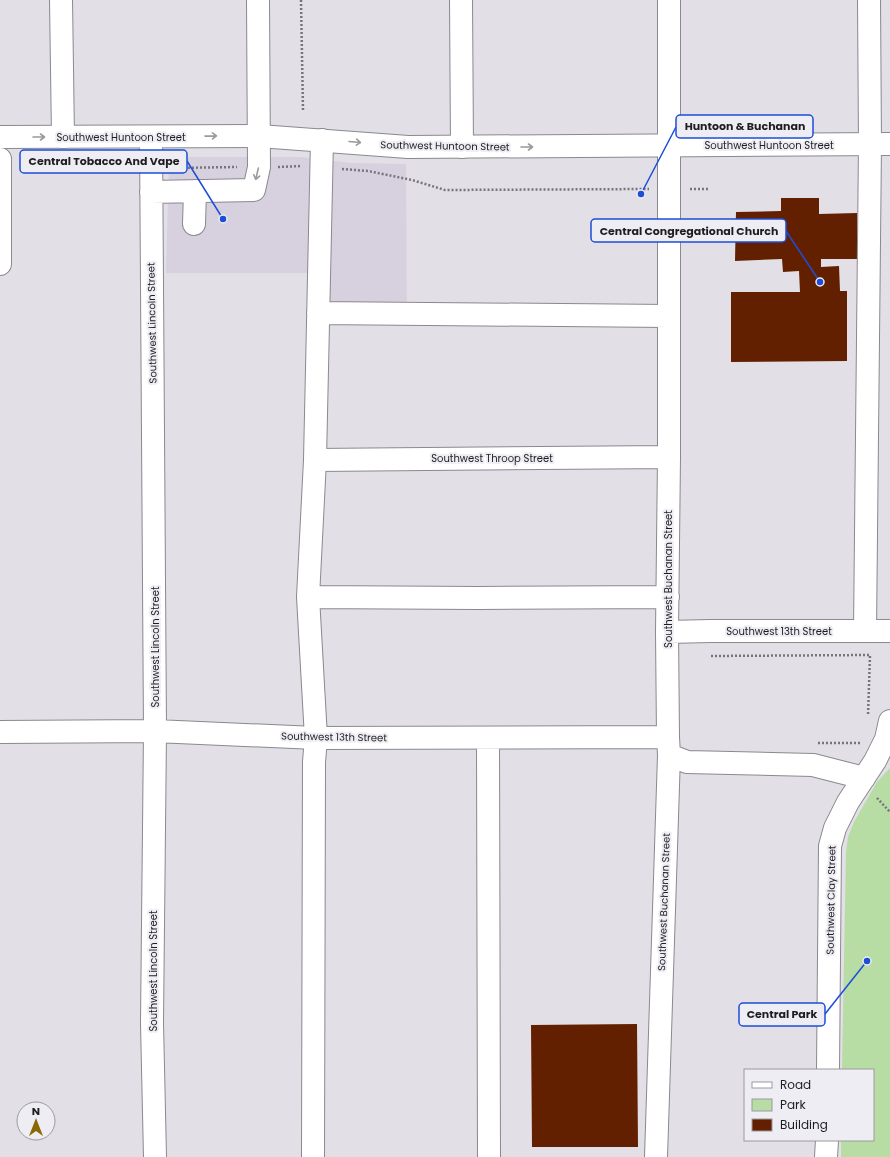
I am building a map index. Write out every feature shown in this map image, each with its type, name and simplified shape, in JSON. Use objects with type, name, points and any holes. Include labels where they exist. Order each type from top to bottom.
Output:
[{"type":"street","points":[[61,0],[63,137]]},
{"type":"street","points":[[151,192],[254,190],[259,167],[260,136],[258,0]]},
{"type":"street","points":[[462,0],[462,147]]},
{"type":"street","name":"Southwest Buchanan Street","points":[[656,1157],[668,746],[669,0]]},
{"type":"street","points":[[865,631],[880,144],[869,0]]},
{"type":"street","name":"Southwest Huntoon Street","points":[[0,137],[260,136],[408,147],[880,144]]},
{"type":"street","name":"Southwest Lincoln Street","points":[[150,137],[155,732],[152,1023],[155,1157]]},
{"type":"street","points":[[312,1157],[314,762],[316,738],[308,597],[315,460],[322,140]]},
{"type":"street","points":[[0,160],[0,264]]},
{"type":"street","points":[[194,192],[194,224]]},
{"type":"street","points":[[318,313],[669,316]]},
{"type":"street","name":"Southwest Throop Street","points":[[315,460],[669,457]]},
{"type":"street","points":[[308,597],[668,597]]},
{"type":"street","name":"Southwest 13th Street","points":[[667,632],[890,631]]},
{"type":"street","name":"Southwest Clay Street","points":[[828,1069],[830,846],[835,828],[848,802],[875,761],[886,739],[890,721]]},
{"type":"street","name":"Southwest 13th Street","points":[[0,732],[155,732],[316,738],[488,738],[668,746],[687,762],[813,765],[864,778]]},
{"type":"street","points":[[488,738],[489,1157]]},
{"type":"street","points":[[826,1157],[827,1141]]},
{"type":"path","points":[[301,0],[303,110]]},
{"type":"path","points":[[0,167],[150,168],[321,166],[375,173],[412,180],[445,190],[710,189]]},
{"type":"path","points":[[711,656],[870,656],[868,719]]},
{"type":"path","points":[[817,743],[868,743]]},
{"type":"path","points":[[877,798],[890,812]]},
{"type":"shaded area","points":[[175,157],[301,157],[352,163],[406,164],[407,321],[309,321],[309,273],[166,273],[169,163]]},
{"type":"green space","points":[[890,768],[890,1157],[841,1157],[841,1141],[874,1141],[874,1069],[842,1069],[846,852],[848,837],[854,822],[877,782]]},
{"type":"building","points":[[781,198],[819,198],[819,214],[857,213],[857,259],[821,259],[821,267],[839,266],[840,291],[847,291],[847,361],[731,362],[731,292],[800,292],[799,271],[783,272],[782,259],[735,261],[736,212],[781,211]]},
{"type":"building","points":[[637,1024],[638,1147],[532,1147],[531,1025]]},
{"type":"place","name":"Huntoon & Buchanan","points":[[641,194]]},
{"type":"place","name":"Central Tobacco And Vape","points":[[223,219]]},
{"type":"place","name":"Central Congregational Church","points":[[820,282]]},
{"type":"place","name":"Central Park","points":[[867,961]]}]
